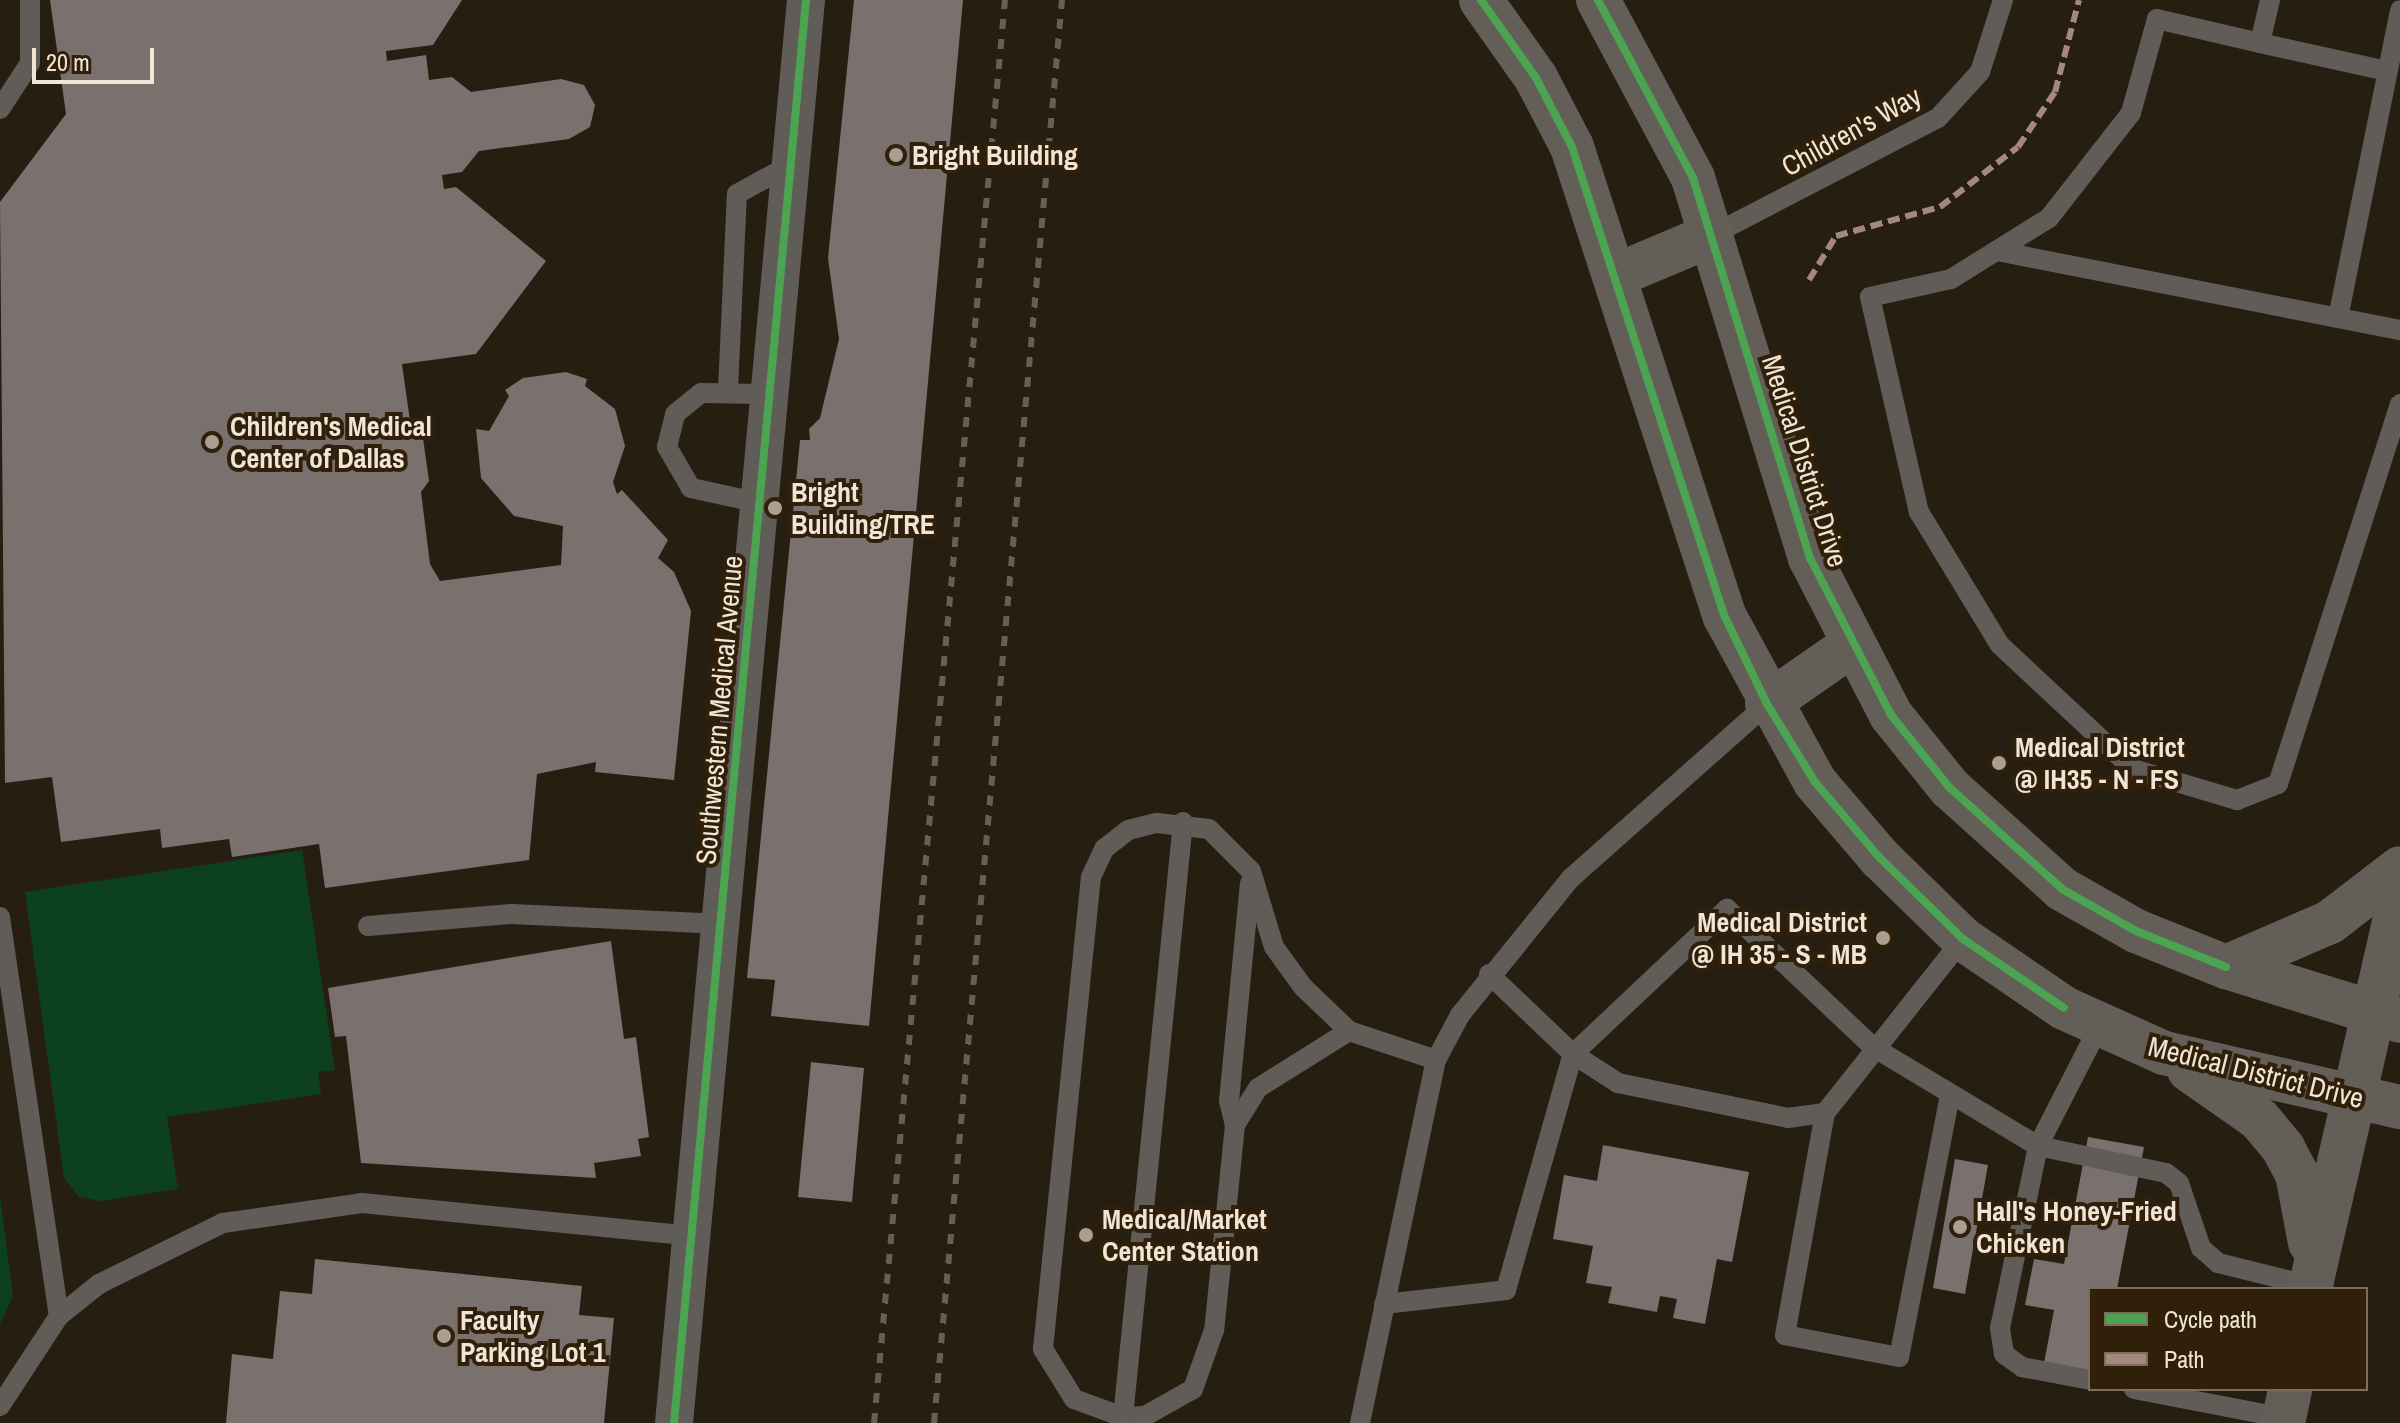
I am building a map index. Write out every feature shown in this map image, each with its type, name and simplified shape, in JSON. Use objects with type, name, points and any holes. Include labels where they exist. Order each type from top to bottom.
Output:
[{"type":"main road","name":"Medical District Drive","points":[[1481,0],[1536,78],[1572,147],[1617,275],[1716,591],[1767,704],[1852,826],[1963,939],[2099,1027],[2164,1053],[2400,1107]]},
{"type":"main road","name":"Medical District Drive","points":[[1598,0],[1657,100],[1712,235],[1784,482],[1850,646],[1891,715],[2006,842],[2062,889],[2136,931],[2226,967],[2384,1018]]},
{"type":"main road","points":[[1617,275],[1712,235]]},
{"type":"main road","points":[[1767,704],[1850,646]]},
{"type":"main road","points":[[2226,967],[2330,922],[2400,868]]},
{"type":"main road","points":[[2312,1283],[2350,1096],[2384,1018],[2400,896]]},
{"type":"main road","points":[[2164,1053],[2259,1119],[2283,1148],[2308,1218],[2312,1283]]},
{"type":"street","name":"Southwestern Medical Avenue","points":[[674,1423],[694,1236],[806,0]]},
{"type":"lane","points":[[0,109],[30,63],[30,0]]},
{"type":"lane","name":"Children's Way","points":[[1712,235],[1938,118],[1980,72],[2003,0]]},
{"type":"lane","points":[[2260,43],[2270,0]]},
{"type":"lane","points":[[2338,318],[2400,10]]},
{"type":"lane","points":[[2387,71],[2157,19],[2131,113],[2049,218],[1951,279],[1870,297],[1919,512],[2000,645],[2133,769],[2237,800],[2278,784],[2400,404]]},
{"type":"lane","points":[[728,390],[737,194],[790,165]]},
{"type":"lane","points":[[1997,251],[2400,330]]},
{"type":"lane","points":[[760,503],[698,492],[671,463],[675,414],[701,393],[728,390],[770,394]]},
{"type":"lane","points":[[1360,1423],[1436,1060],[1489,974],[1570,879],[1767,704]]},
{"type":"lane","points":[[1251,871],[1229,1101],[1235,1125],[1204,1367],[1193,1389],[1171,1405],[1123,1417],[1074,1399],[1043,1349],[1091,877],[1104,849],[1128,830],[1183,822],[1209,829],[1251,871],[1274,947],[1303,987],[1349,1031],[1436,1060]]},
{"type":"lane","points":[[1123,1417],[1183,822]]},
{"type":"lane","points":[[1384,1304],[1506,1290],[1573,1054],[1727,909],[1873,1047],[2038,1146],[2166,1173],[2185,1196],[2201,1248],[2218,1263],[2312,1283]]},
{"type":"lane","points":[[368,926],[512,914],[722,924]]},
{"type":"lane","points":[[0,917],[59,1316]]},
{"type":"lane","points":[[1950,1095],[1899,1357],[1785,1335],[1825,1113],[1873,1047],[1963,939]]},
{"type":"lane","points":[[1489,974],[1573,1054],[1618,1083],[1788,1118],[1825,1113]]},
{"type":"lane","points":[[2088,1380],[2022,1367],[2004,1354],[2000,1328],[2038,1146],[2099,1027]]},
{"type":"lane","points":[[1235,1125],[1258,1088],[1349,1031]]},
{"type":"lane","points":[[0,1406],[59,1316],[146,1258],[223,1223],[286,1210],[362,1203],[694,1236]]},
{"type":"lane","points":[[2148,1391],[2286,1410]]},
{"type":"green space","points":[[302,850],[335,1070],[318,1072],[321,1094],[167,1117],[178,1189],[100,1201],[79,1197],[64,1178],[25,892]]},
{"type":"green space","points":[[0,1196],[13,1296],[0,1324]]},
{"type":"building","name":"Children's Medical Center of Dallas","points":[[50,0],[462,0],[433,45],[386,51],[387,61],[426,55],[429,80],[452,77],[471,92],[561,79],[584,85],[595,105],[590,127],[569,139],[479,151],[462,172],[442,175],[444,189],[456,187],[546,261],[476,354],[402,364],[411,428],[423,438],[429,481],[421,492],[430,564],[440,581],[561,565],[563,526],[514,516],[481,478],[476,429],[489,431],[509,396],[505,390],[523,378],[566,372],[587,379],[585,386],[615,409],[625,446],[613,482],[617,494],[622,490],[668,540],[658,558],[674,572],[691,611],[674,780],[595,772],[596,762],[537,774],[529,860],[325,888],[319,844],[232,857],[229,839],[162,848],[160,829],[61,842],[52,777],[5,783],[0,202],[66,114]]},
{"type":"building","points":[[854,0],[963,0],[869,1026],[771,1016],[775,980],[747,978],[800,440],[810,440],[809,429],[820,418],[839,339],[828,258]]},
{"type":"building","points":[[611,941],[624,1039],[636,1037],[649,1137],[638,1139],[641,1156],[594,1163],[596,1178],[361,1163],[346,1036],[335,1037],[328,988]]},
{"type":"building","points":[[811,1062],[864,1068],[852,1202],[798,1197]]},
{"type":"building","points":[[2088,1137],[2144,1147],[2117,1287],[2088,1287],[2088,1389],[2041,1379],[2054,1310],[2025,1305],[2034,1259],[2064,1264]]},
{"type":"building","points":[[1603,1145],[1749,1172],[1732,1262],[1717,1259],[1705,1324],[1673,1318],[1677,1299],[1660,1296],[1657,1312],[1608,1303],[1612,1287],[1586,1283],[1593,1246],[1553,1239],[1564,1175],[1597,1181]]},
{"type":"building","name":"Hall's Honey-Fried Chicken","points":[[1955,1159],[1988,1165],[1965,1294],[1933,1288]]},
{"type":"building","name":"Faculty Parking Lot 1","points":[[315,1259],[582,1286],[579,1315],[614,1318],[604,1423],[226,1423],[232,1354],[273,1359],[280,1291],[312,1294]]},
{"type":"railway","points":[[874,1423],[1005,0]]},
{"type":"railway","points":[[934,1423],[1062,0]]},
{"type":"marked path","points":[[1809,280],[1836,236],[1940,207],[2018,147],[2055,92],[2079,0]]},
{"type":"cycle path","points":[[674,1423],[806,0]]},
{"type":"cycle path","points":[[1481,0],[1536,78],[1572,147],[1725,617],[1767,704],[1815,782],[1880,858],[1963,939],[2064,1008]]},
{"type":"cycle path","points":[[1598,0],[1693,178],[1810,558],[1891,715],[1950,788],[2062,889],[2136,931],[2226,967]]},
{"type":"place","name":"Bright Building","points":[[896,155]]},
{"type":"place","name":"Children's Medical Center of Dallas","points":[[212,442]]},
{"type":"place","name":"Bright Building/TRE","points":[[775,508]]},
{"type":"place","name":"Medical District @ IH35 - N - FS","points":[[1999,763]]},
{"type":"place","name":"Medical District @ IH 35 - S - MB","points":[[1883,938]]},
{"type":"place","name":"Hall's Honey-Fried Chicken","points":[[1960,1227]]},
{"type":"place","name":"Medical/Market Center Station","points":[[1086,1235]]},
{"type":"place","name":"Faculty Parking Lot 1","points":[[444,1336]]}]
